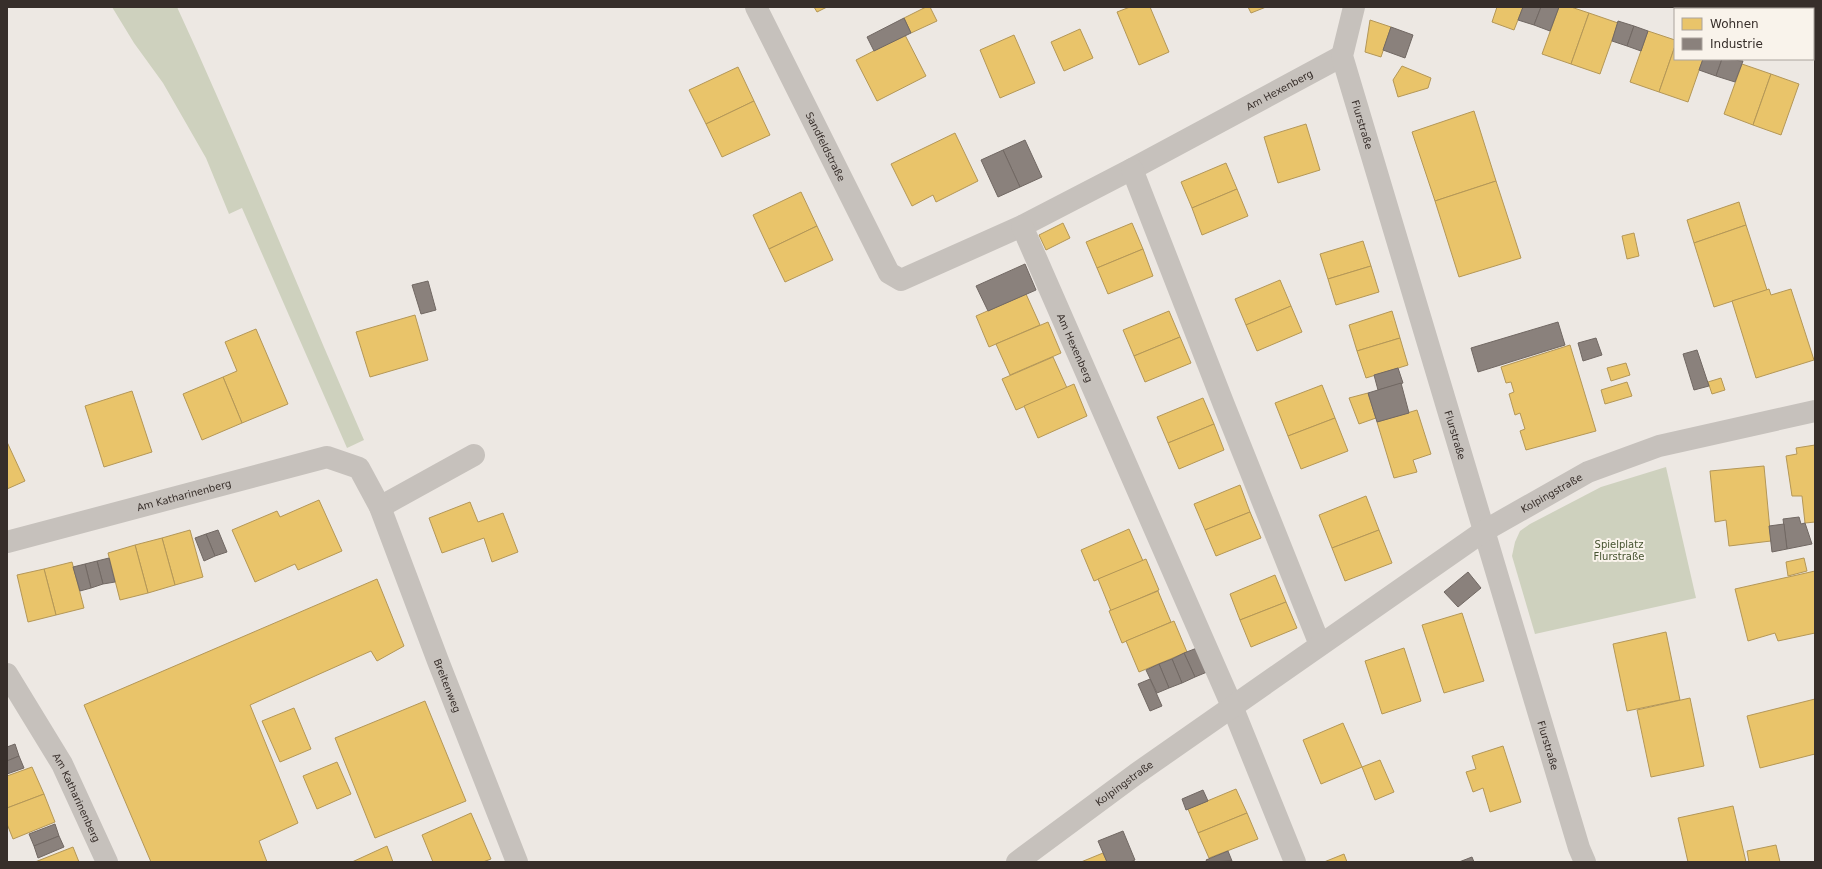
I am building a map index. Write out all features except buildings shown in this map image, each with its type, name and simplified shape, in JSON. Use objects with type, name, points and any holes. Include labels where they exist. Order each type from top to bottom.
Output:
[{"type":"street","name":"Sandfeldstraße","points":[[756,7],[889,273],[901,280]]},
{"type":"street","points":[[1342,56],[1354,7]]},
{"type":"street","name":"Am Hexenberg","points":[[901,280],[1022,226],[1132,169],[1342,56]]},
{"type":"street","name":"Flurstraße","points":[[1342,56],[1579,848],[1585,862]]},
{"type":"street","points":[[1132,169],[1320,645]]},
{"type":"street","name":"Am Hexenberg","points":[[1022,226],[1232,706]]},
{"type":"street","name":"Kolpingstraße","points":[[1017,862],[1136,774],[1484,531],[1588,472],[1659,446],[1815,411]]},
{"type":"street","points":[[380,508],[474,455]]},
{"type":"street","name":"Am Katharinenberg","points":[[7,542],[327,457],[359,468]]},
{"type":"street","name":"Breitenweg","points":[[359,468],[380,508],[517,862]]},
{"type":"street","name":"Am Katharinenberg","points":[[7,674],[62,764],[107,862]]},
{"type":"street","points":[[1232,706],[1295,862]]},
{"type":"green space","points":[[112,7],[177,7],[225,115],[364,440],[347,448],[242,208],[229,214],[206,158],[163,83],[134,43]]},
{"type":"green space","name":"Spielplatz Flurstraße","points":[[1666,467],[1696,598],[1535,634],[1512,556],[1515,542],[1520,531],[1530,524],[1601,487]]}]
